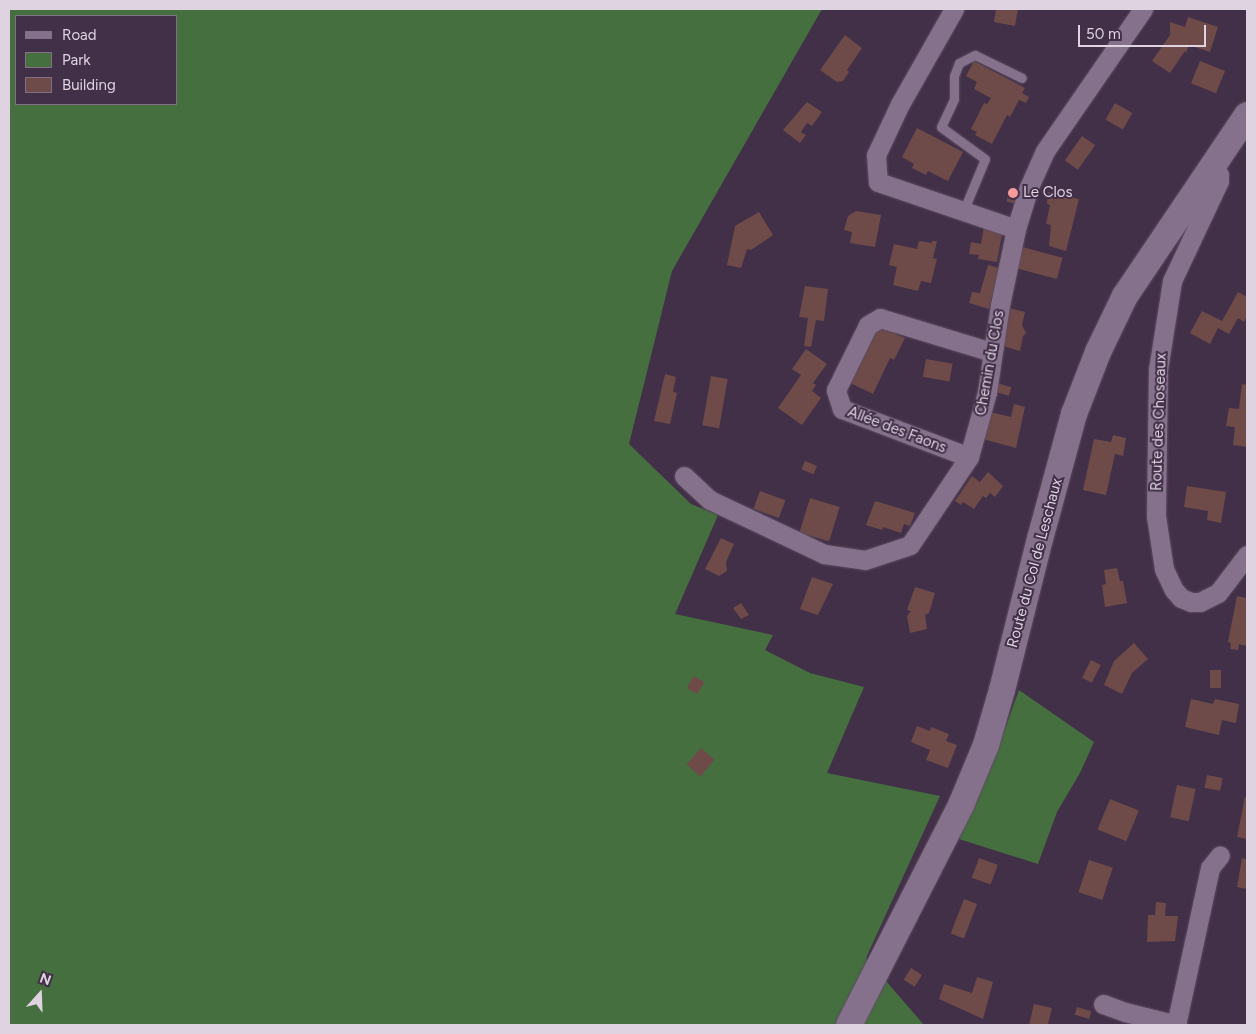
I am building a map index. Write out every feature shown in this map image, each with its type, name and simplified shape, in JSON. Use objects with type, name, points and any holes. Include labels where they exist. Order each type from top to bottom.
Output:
[{"type":"main road","name":"Route du Col de Leschaux","points":[[849,1025],[961,805],[979,763],[1002,690],[1074,414],[1098,352],[1125,296],[1247,115]]},
{"type":"street","points":[[954,9],[900,104],[876,155],[878,182],[1016,229]]},
{"type":"street","name":"Chemin du Clos","points":[[684,476],[710,500],[824,554],[865,560],[910,545],[969,457],[988,392],[992,352],[1016,229],[1029,187],[1045,151],[1143,9]]},
{"type":"street","name":"Route des Choseaux","points":[[1213,166],[1219,175],[1219,181],[1172,282],[1160,359],[1156,516],[1164,569],[1174,590],[1181,598],[1192,602],[1200,602],[1218,592],[1247,555]]},
{"type":"street","name":"Allée des Faons","points":[[969,457],[842,409],[836,390],[868,325],[880,318],[992,352]]},
{"type":"street","points":[[1104,1004],[1125,1012],[1177,1025],[1210,868],[1220,855]]},
{"type":"lane","points":[[963,212],[985,159],[941,127],[954,100],[954,76],[958,63],[975,55],[1022,78]]},
{"type":"green space","points":[[9,9],[822,9],[672,271],[629,444],[691,504],[718,515],[675,614],[773,635],[765,650],[810,673],[864,687],[827,773],[940,796],[866,958],[924,1025],[9,1025]]},
{"type":"green space","points":[[1019,690],[1094,742],[1080,773],[1057,812],[1038,864],[959,839],[996,753]]},
{"type":"building","points":[[996,9],[1018,9],[1015,26],[994,22]]},
{"type":"building","points":[[1188,17],[1218,27],[1210,52],[1189,45],[1186,53],[1185,51],[1170,73],[1152,61],[1170,35],[1170,22],[1185,27]]},
{"type":"building","points":[[845,35],[862,48],[847,70],[849,72],[843,81],[837,82],[820,70]]},
{"type":"building","points":[[974,61],[1025,88],[1022,93],[1029,97],[1026,103],[1019,100],[1010,117],[1007,115],[992,144],[975,135],[977,132],[971,129],[984,103],[987,104],[991,98],[974,89],[977,82],[966,76]]},
{"type":"building","points":[[1200,61],[1225,71],[1216,93],[1191,83]]},
{"type":"building","points":[[807,102],[822,112],[812,126],[807,123],[801,132],[806,135],[800,143],[783,130]]},
{"type":"building","points":[[1115,103],[1132,113],[1123,129],[1106,119]]},
{"type":"building","points":[[917,128],[963,152],[948,181],[928,171],[926,175],[912,168],[914,164],[902,157]]},
{"type":"building","points":[[1082,136],[1095,145],[1078,170],[1065,161]]},
{"type":"building","name":"Le Clos","points":[[1010,188],[1018,190],[1014,204],[1007,202]]},
{"type":"building","points":[[1048,192],[1079,199],[1066,251],[1049,246],[1051,225],[1046,224],[1050,205],[1047,204]]},
{"type":"building","points":[[856,211],[881,215],[875,247],[850,243],[852,232],[844,230],[848,216]]},
{"type":"building","points":[[759,212],[773,235],[751,250],[747,249],[741,268],[727,265],[735,226]]},
{"type":"building","points":[[984,226],[1003,229],[997,262],[978,259],[979,255],[969,254],[971,242],[981,244]]},
{"type":"building","points":[[919,241],[932,243],[932,241],[937,241],[933,258],[937,259],[931,283],[921,281],[918,291],[893,285],[897,267],[889,265],[894,244],[917,249]]},
{"type":"building","points":[[1022,247],[1063,258],[1057,279],[1016,268]]},
{"type":"building","points":[[988,265],[999,268],[989,309],[969,303],[972,292],[980,293]]},
{"type":"building","points":[[805,286],[828,289],[824,321],[816,320],[811,347],[804,346],[808,318],[799,317]]},
{"type":"building","points":[[1238,292],[1247,297],[1247,316],[1244,322],[1238,318],[1229,334],[1218,328],[1210,344],[1190,333],[1202,311],[1222,321]]},
{"type":"building","points":[[1009,308],[1025,312],[1022,325],[1026,333],[1023,336],[1020,351],[1000,345]]},
{"type":"building","points":[[878,326],[905,338],[894,360],[890,358],[873,394],[846,381]]},
{"type":"building","points":[[806,349],[827,364],[813,383],[816,385],[812,391],[821,398],[802,425],[778,408],[801,375],[792,369]]},
{"type":"building","points":[[926,359],[953,364],[949,381],[923,377]]},
{"type":"building","points":[[665,374],[676,377],[673,392],[677,393],[670,424],[654,421]]},
{"type":"building","points":[[711,376],[728,379],[719,428],[702,425]]},
{"type":"building","points":[[997,383],[1011,387],[1009,396],[995,392]]},
{"type":"building","points":[[1242,384],[1247,385],[1247,447],[1233,445],[1235,427],[1226,426],[1229,408],[1239,409]]},
{"type":"building","points":[[1014,404],[1025,407],[1016,448],[979,438],[986,411],[1011,417]]},
{"type":"building","points":[[1113,435],[1126,438],[1123,456],[1115,454],[1106,495],[1083,490],[1094,439],[1111,442]]},
{"type":"building","points":[[805,461],[817,466],[813,474],[801,469]]},
{"type":"building","points":[[988,472],[1003,486],[995,497],[990,493],[986,498],[983,496],[974,509],[963,502],[961,505],[955,501],[972,476],[980,482]]},
{"type":"building","points":[[1187,486],[1226,492],[1221,523],[1207,520],[1208,511],[1184,507]]},
{"type":"building","points":[[760,491],[785,500],[779,518],[754,509]]},
{"type":"building","points":[[810,498],[840,507],[829,541],[799,532]]},
{"type":"building","points":[[875,501],[915,513],[910,526],[904,524],[901,533],[883,527],[882,530],[866,525]]},
{"type":"building","points":[[721,538],[734,544],[726,562],[727,571],[719,576],[705,569]]},
{"type":"building","points":[[1117,568],[1120,581],[1123,581],[1127,603],[1105,607],[1102,585],[1106,584],[1104,570]]},
{"type":"building","points":[[812,577],[833,584],[818,615],[800,609]]},
{"type":"building","points":[[915,587],[935,593],[929,613],[925,615],[927,629],[910,633],[907,616],[911,611],[907,610]]},
{"type":"building","points":[[1237,596],[1247,598],[1247,646],[1239,644],[1238,650],[1230,649],[1231,643],[1228,642]]},
{"type":"building","points":[[741,603],[749,615],[741,619],[733,608]]},
{"type":"building","points":[[1134,643],[1148,659],[1132,673],[1122,694],[1104,685],[1114,661]]},
{"type":"building","points":[[1091,660],[1101,665],[1092,683],[1082,678]]},
{"type":"building","points":[[1210,670],[1221,670],[1221,688],[1210,688]]},
{"type":"building","points":[[694,676],[704,682],[697,694],[687,688]]},
{"type":"building","points":[[1191,699],[1213,704],[1215,699],[1239,704],[1236,723],[1222,720],[1219,735],[1185,727]]},
{"type":"building","points":[[917,726],[930,731],[931,727],[949,734],[946,741],[957,745],[948,768],[926,760],[930,750],[911,742]]},
{"type":"building","points":[[701,748],[715,760],[700,776],[687,765]]},
{"type":"building","points":[[1207,775],[1223,778],[1220,791],[1205,788]]},
{"type":"building","points":[[1177,785],[1196,789],[1189,821],[1170,817]]},
{"type":"building","points":[[1245,797],[1247,797],[1247,839],[1237,837]]},
{"type":"building","points":[[1110,799],[1139,811],[1126,841],[1098,830]]},
{"type":"building","points":[[979,858],[998,865],[991,885],[972,878]]},
{"type":"building","points":[[1242,858],[1247,860],[1247,889],[1237,887]]},
{"type":"building","points":[[1089,860],[1113,868],[1102,900],[1078,892]]},
{"type":"building","points":[[964,899],[977,904],[964,939],[951,934]]},
{"type":"building","points":[[1156,902],[1166,903],[1165,916],[1178,916],[1175,941],[1147,942],[1148,915],[1155,915]]},
{"type":"building","points":[[911,968],[922,975],[915,987],[904,980]]},
{"type":"building","points":[[977,977],[993,982],[983,1019],[939,999],[944,984],[972,993]]},
{"type":"building","points":[[1034,1004],[1052,1008],[1048,1024],[1052,1025],[1029,1025]]},
{"type":"building","points":[[1077,1007],[1091,1011],[1089,1019],[1075,1015]]},
{"type":"place","name":"Le Clos","points":[[1013,193]]}]
